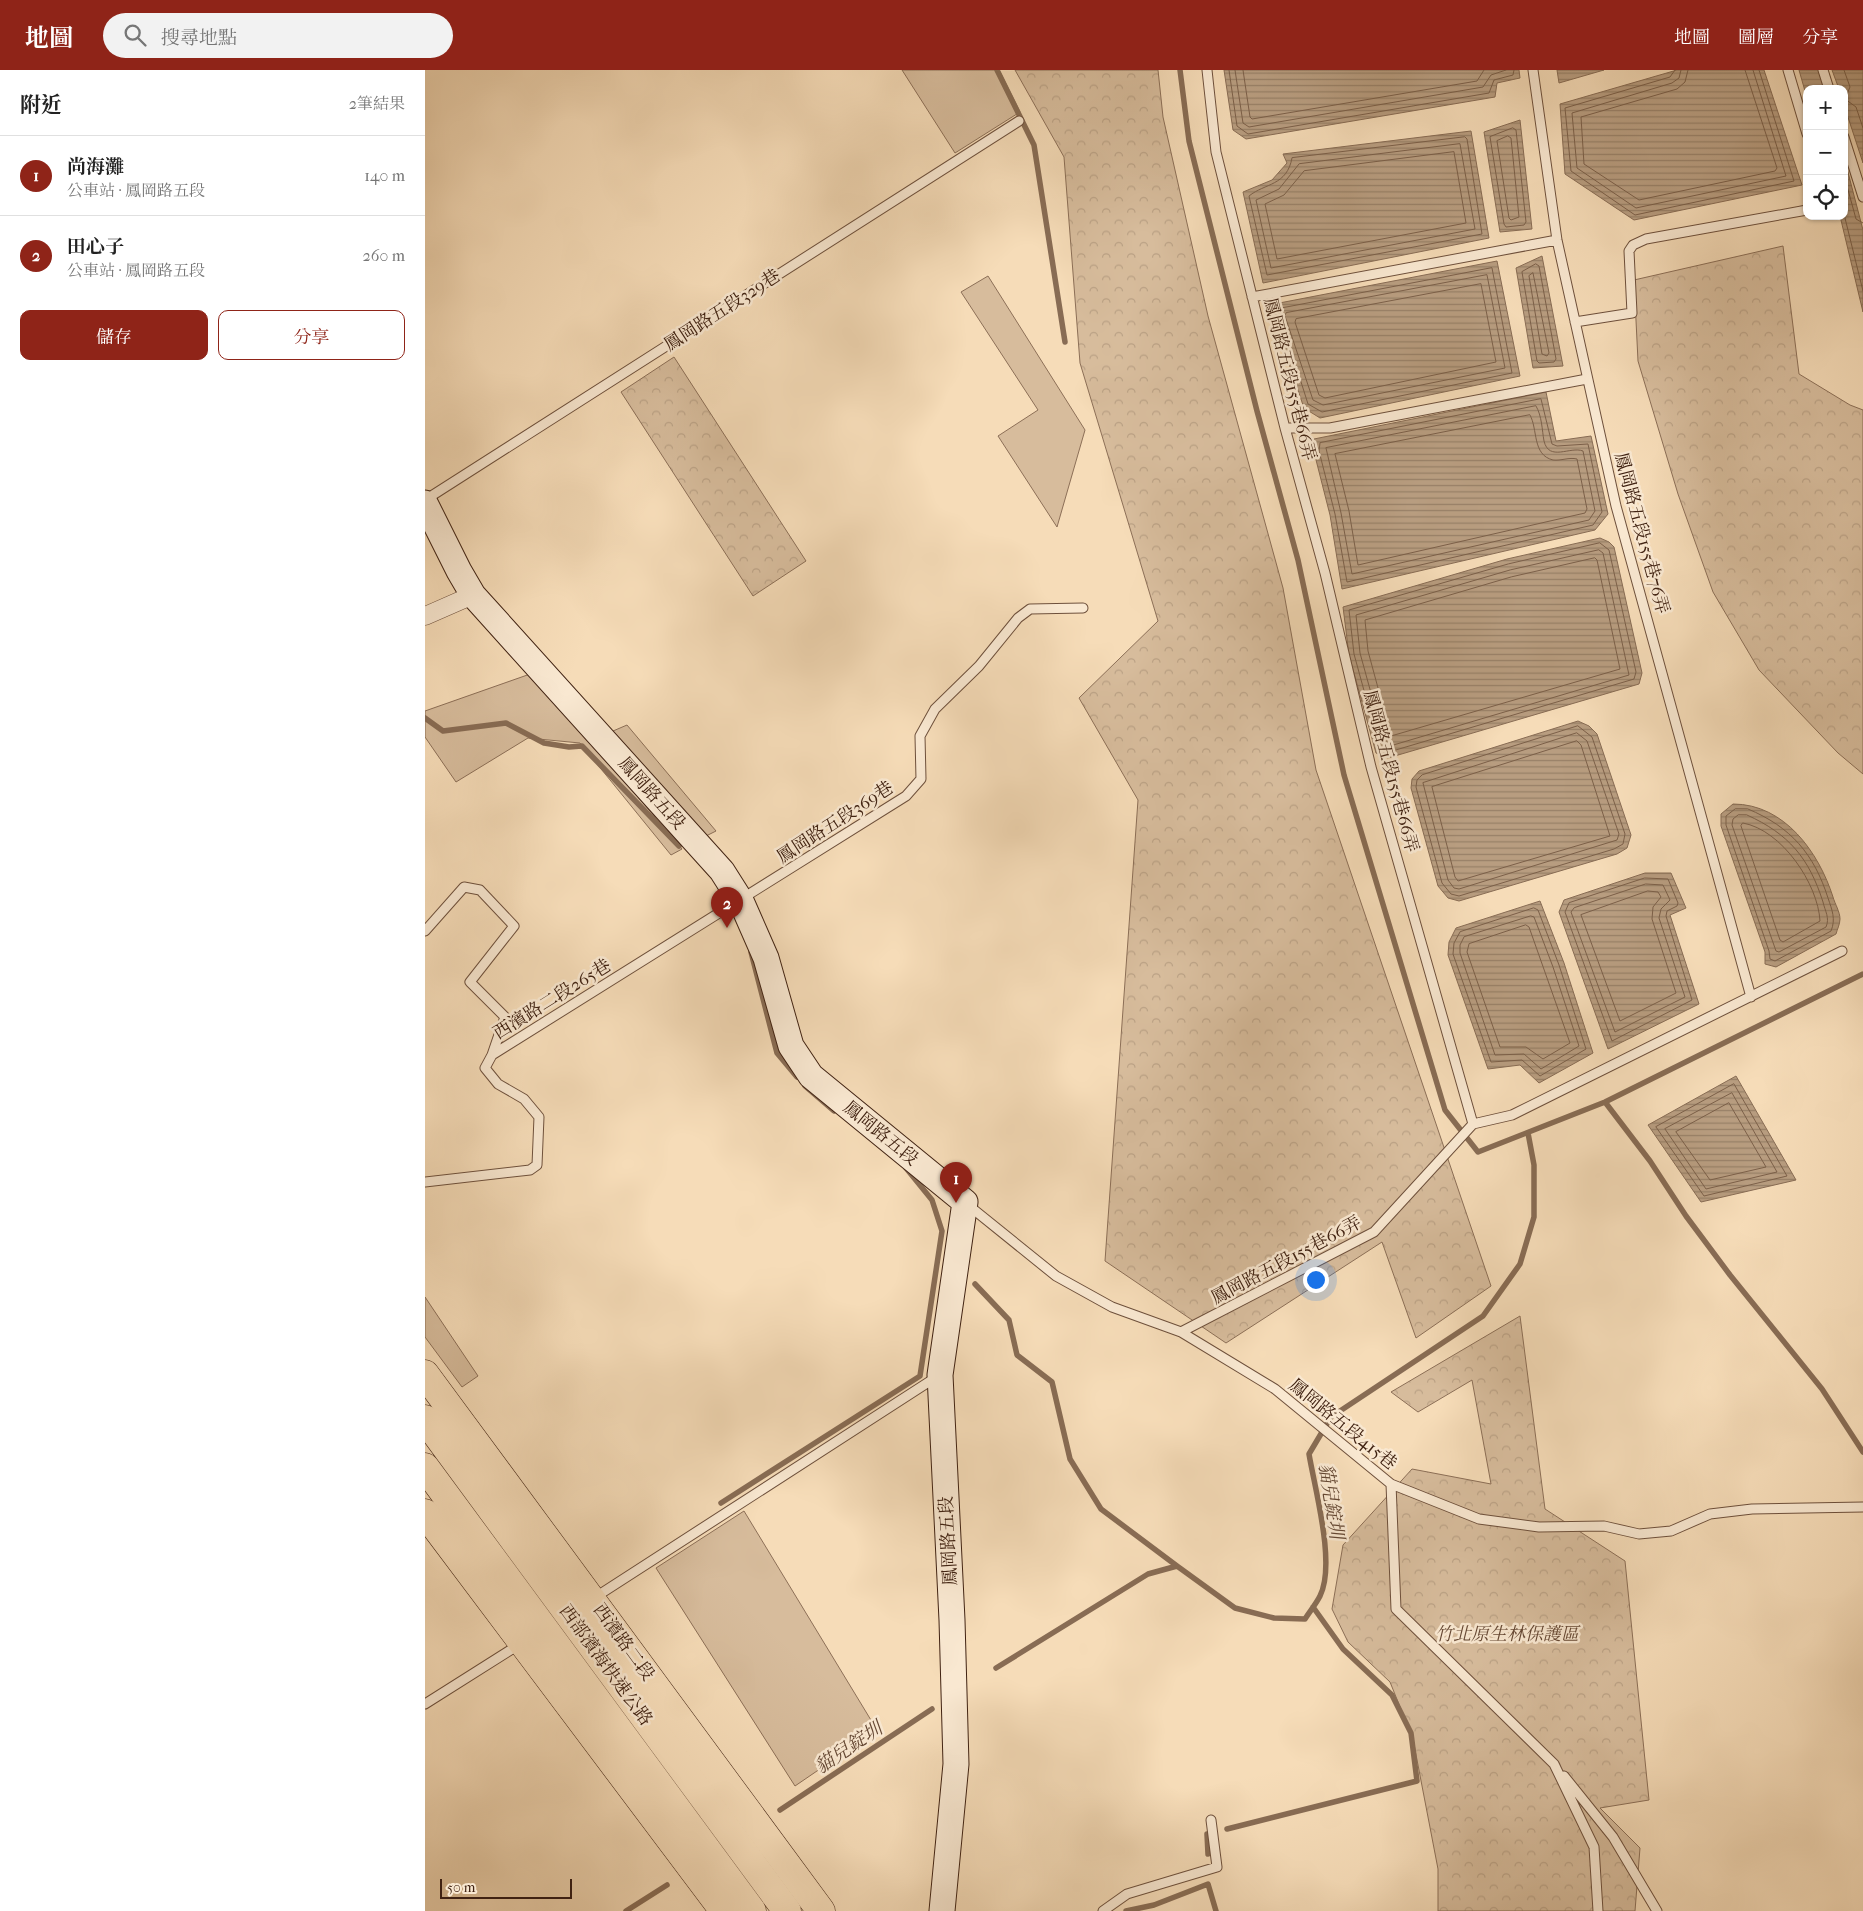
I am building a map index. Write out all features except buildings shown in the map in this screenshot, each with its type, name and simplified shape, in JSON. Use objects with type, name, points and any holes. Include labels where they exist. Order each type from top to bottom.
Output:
[{"type":"main road","name":"西濱路二段","points":[[425,1374],[821,1911]]},
{"type":"main road","name":"西部濱海快速公路","points":[[425,1419],[787,1911]]},
{"type":"main road","name":"西部濱海快速公路","points":[[425,1467],[752,1911]]},
{"type":"main road","points":[[425,1513],[724,1911]]},
{"type":"street","name":"鳳岡路五段","points":[[425,501],[459,571],[473,595],[721,871],[741,901],[766,958],[791,1046],[811,1076],[965,1202],[940,1375],[952,1620],[956,1764],[942,1911]]},
{"type":"street","points":[[425,616],[473,595]]},
{"type":"lane","name":"鳳岡路五段155巷66弄","points":[[1181,1332],[1374,1232],[1473,1124],[1371,767],[1325,573],[1285,428],[1216,152],[1207,70]]},
{"type":"lane","name":"鳳岡路五段155巷76弄","points":[[1533,70],[1557,240],[1616,506],[1751,997]]},
{"type":"lane","points":[[1788,70],[1806,130]]},
{"type":"lane","points":[[1823,70],[1828,85]]},
{"type":"lane","name":"鳳岡路五段329巷","points":[[425,501],[1019,121]]},
{"type":"lane","points":[[1848,150],[1863,197]]},
{"type":"lane","points":[[1575,322],[1632,313],[1629,251],[1633,245],[1646,239],[1803,211]]},
{"type":"lane","points":[[1252,297],[1557,240]]},
{"type":"lane","points":[[1285,428],[1330,428],[1587,379]]},
{"type":"lane","name":"鳳岡路五段369巷","points":[[741,901],[906,796],[921,779],[920,736],[935,709],[979,666],[1017,618],[1030,609],[1083,608]]},
{"type":"lane","points":[[425,931],[464,888],[480,890],[513,926],[470,982],[505,1017],[492,1055]]},
{"type":"lane","name":"西濱路二段265巷","points":[[425,1182],[530,1170],[537,1165],[539,1117],[523,1099],[498,1084],[485,1068],[492,1055],[741,901]]},
{"type":"lane","points":[[1473,1124],[1512,1115],[1842,951]]},
{"type":"lane","name":"鳳岡路五段415巷","points":[[965,1202],[1056,1276],[1112,1307],[1181,1332],[1275,1389],[1391,1484],[1479,1519],[1539,1527],[1604,1526],[1639,1534],[1671,1531],[1710,1514],[1752,1509],[1863,1507]]},
{"type":"lane","points":[[592,1598],[940,1375]]},
{"type":"lane","points":[[1391,1484],[1396,1609],[1554,1764],[1613,1837],[1657,1911]]},
{"type":"lane","points":[[425,1704],[523,1642]]},
{"type":"lane","points":[[1554,1764],[1594,1847],[1598,1911]]},
{"type":"lane","points":[[1103,1911],[1127,1894],[1217,1867],[1211,1820]]},
{"type":"green space","points":[[902,70],[999,70],[1020,112],[955,153]]},
{"type":"green space","points":[[1015,70],[1158,70],[1163,117],[1208,316],[1283,588],[1316,770],[1491,1286],[1416,1338],[1382,1242],[1226,1343],[1105,1261],[1138,800],[1079,698],[1158,621],[1080,363],[1064,157]]},
{"type":"green space","points":[[1783,246],[1799,374],[1850,405],[1863,410],[1863,774],[1838,753],[1759,670],[1713,592],[1678,494],[1638,361],[1634,280]]},
{"type":"green space","points":[[988,276],[1085,430],[1057,527],[998,436],[1038,410],[961,292]]},
{"type":"green space","points":[[674,357],[806,561],[753,596],[621,392]]},
{"type":"green space","points":[[533,673],[682,849],[671,855],[580,743],[528,738],[456,782],[425,737],[425,711]]},
{"type":"green space","points":[[627,725],[716,831],[700,839],[606,734]]},
{"type":"green space","points":[[425,1297],[478,1376],[462,1387],[425,1337]]},
{"type":"green space","name":"竹北原生林保護區","points":[[1520,1316],[1545,1509],[1625,1561],[1649,1800],[1600,1808],[1640,1848],[1635,1911],[1438,1911],[1438,1869],[1413,1739],[1390,1682],[1348,1642],[1332,1609],[1343,1545],[1412,1469],[1491,1484],[1472,1380],[1418,1412],[1391,1392]]},
{"type":"green space","points":[[744,1511],[877,1730],[795,1786],[656,1568]]},
{"type":"water","points":[[1224,70],[1519,70],[1520,78],[1497,83],[1495,97],[1246,139],[1233,130]]},
{"type":"water","points":[[1557,70],[1604,70],[1559,83]]},
{"type":"water","points":[[1677,70],[1764,70],[1802,185],[1634,220],[1565,174],[1560,104]]},
{"type":"water","points":[[1799,70],[1819,70],[1823,85],[1803,85]]},
{"type":"water","points":[[1832,70],[1863,70],[1863,163],[1848,117],[1848,85],[1838,85]]},
{"type":"water","points":[[1520,120],[1532,229],[1500,232],[1484,132]]},
{"type":"water","points":[[1471,131],[1489,238],[1263,283],[1243,192],[1272,180],[1287,163],[1283,154]]},
{"type":"water","points":[[1848,172],[1863,230],[1863,312],[1841,220],[1848,220]]},
{"type":"water","points":[[1542,256],[1563,366],[1533,368],[1516,268]]},
{"type":"water","points":[[1497,261],[1520,376],[1320,418],[1304,408],[1269,305]]},
{"type":"water","points":[[1546,392],[1556,441],[1591,436],[1608,514],[1595,530],[1342,589],[1330,515],[1314,452],[1314,439]]},
{"type":"water","points":[[1600,538],[1609,542],[1614,547],[1642,673],[1639,684],[1388,758],[1376,753],[1349,655],[1343,607],[1507,559]]},
{"type":"water","points":[[1578,721],[1589,726],[1597,734],[1631,835],[1627,848],[1617,854],[1459,901],[1448,898],[1438,886],[1411,788],[1412,779],[1419,771]]},
{"type":"water","points":[[1733,804],[1752,806],[1769,812],[1797,834],[1819,864],[1839,914],[1840,921],[1836,934],[1776,967],[1765,964],[1765,952],[1721,826],[1721,814]]},
{"type":"water","points":[[1645,873],[1671,873],[1686,908],[1670,915],[1699,1004],[1608,1049],[1559,912],[1564,900]]},
{"type":"water","points":[[1540,901],[1564,963],[1593,1053],[1539,1083],[1520,1065],[1488,1069],[1448,955],[1449,942],[1456,928]]},
{"type":"water","points":[[1736,1076],[1796,1180],[1701,1202],[1648,1125]]},
{"type":"waterway","points":[[997,70],[1034,145],[1065,342]]},
{"type":"waterway","points":[[1180,70],[1189,141],[1257,411],[1298,560],[1344,775],[1445,1110],[1478,1152],[1605,1102],[1863,974]]},
{"type":"waterway","points":[[425,718],[443,731],[506,723],[544,743],[569,747],[582,746],[679,846]]},
{"type":"waterway","points":[[751,952],[777,1053],[797,1077]]},
{"type":"waterway","points":[[805,1086],[834,1111]]},
{"type":"waterway","points":[[1605,1102],[1650,1161],[1686,1216],[1730,1275],[1822,1389],[1863,1452]]},
{"type":"waterway","name":"貓兒錠圳","points":[[996,1668],[1148,1574],[1177,1566],[1235,1608],[1274,1618],[1305,1619],[1320,1596],[1326,1565],[1323,1527],[1309,1454],[1331,1417],[1483,1316],[1520,1264],[1534,1217],[1534,1165],[1528,1133]]},
{"type":"waterway","points":[[721,1503],[920,1376],[942,1231],[932,1200],[906,1168]]},
{"type":"waterway","points":[[975,1284],[1009,1320],[1017,1355],[1052,1382],[1070,1459],[1101,1509],[1177,1566]]},
{"type":"waterway","points":[[1227,1829],[1417,1781],[1411,1733],[1392,1695],[1343,1649],[1313,1607]]},
{"type":"waterway","name":"貓兒錠圳","points":[[780,1810],[932,1709]]},
{"type":"waterway","points":[[1207,1834],[1208,1854]]},
{"type":"waterway","points":[[1126,1911],[1154,1905],[1208,1884],[1216,1911]]},
{"type":"waterway","name":"貓兒錠圳","points":[[626,1911],[667,1885]]},
{"type":"place","name":"田心子","points":[[727,928]]},
{"type":"place","name":"尚海灘","points":[[956,1203]]}]
